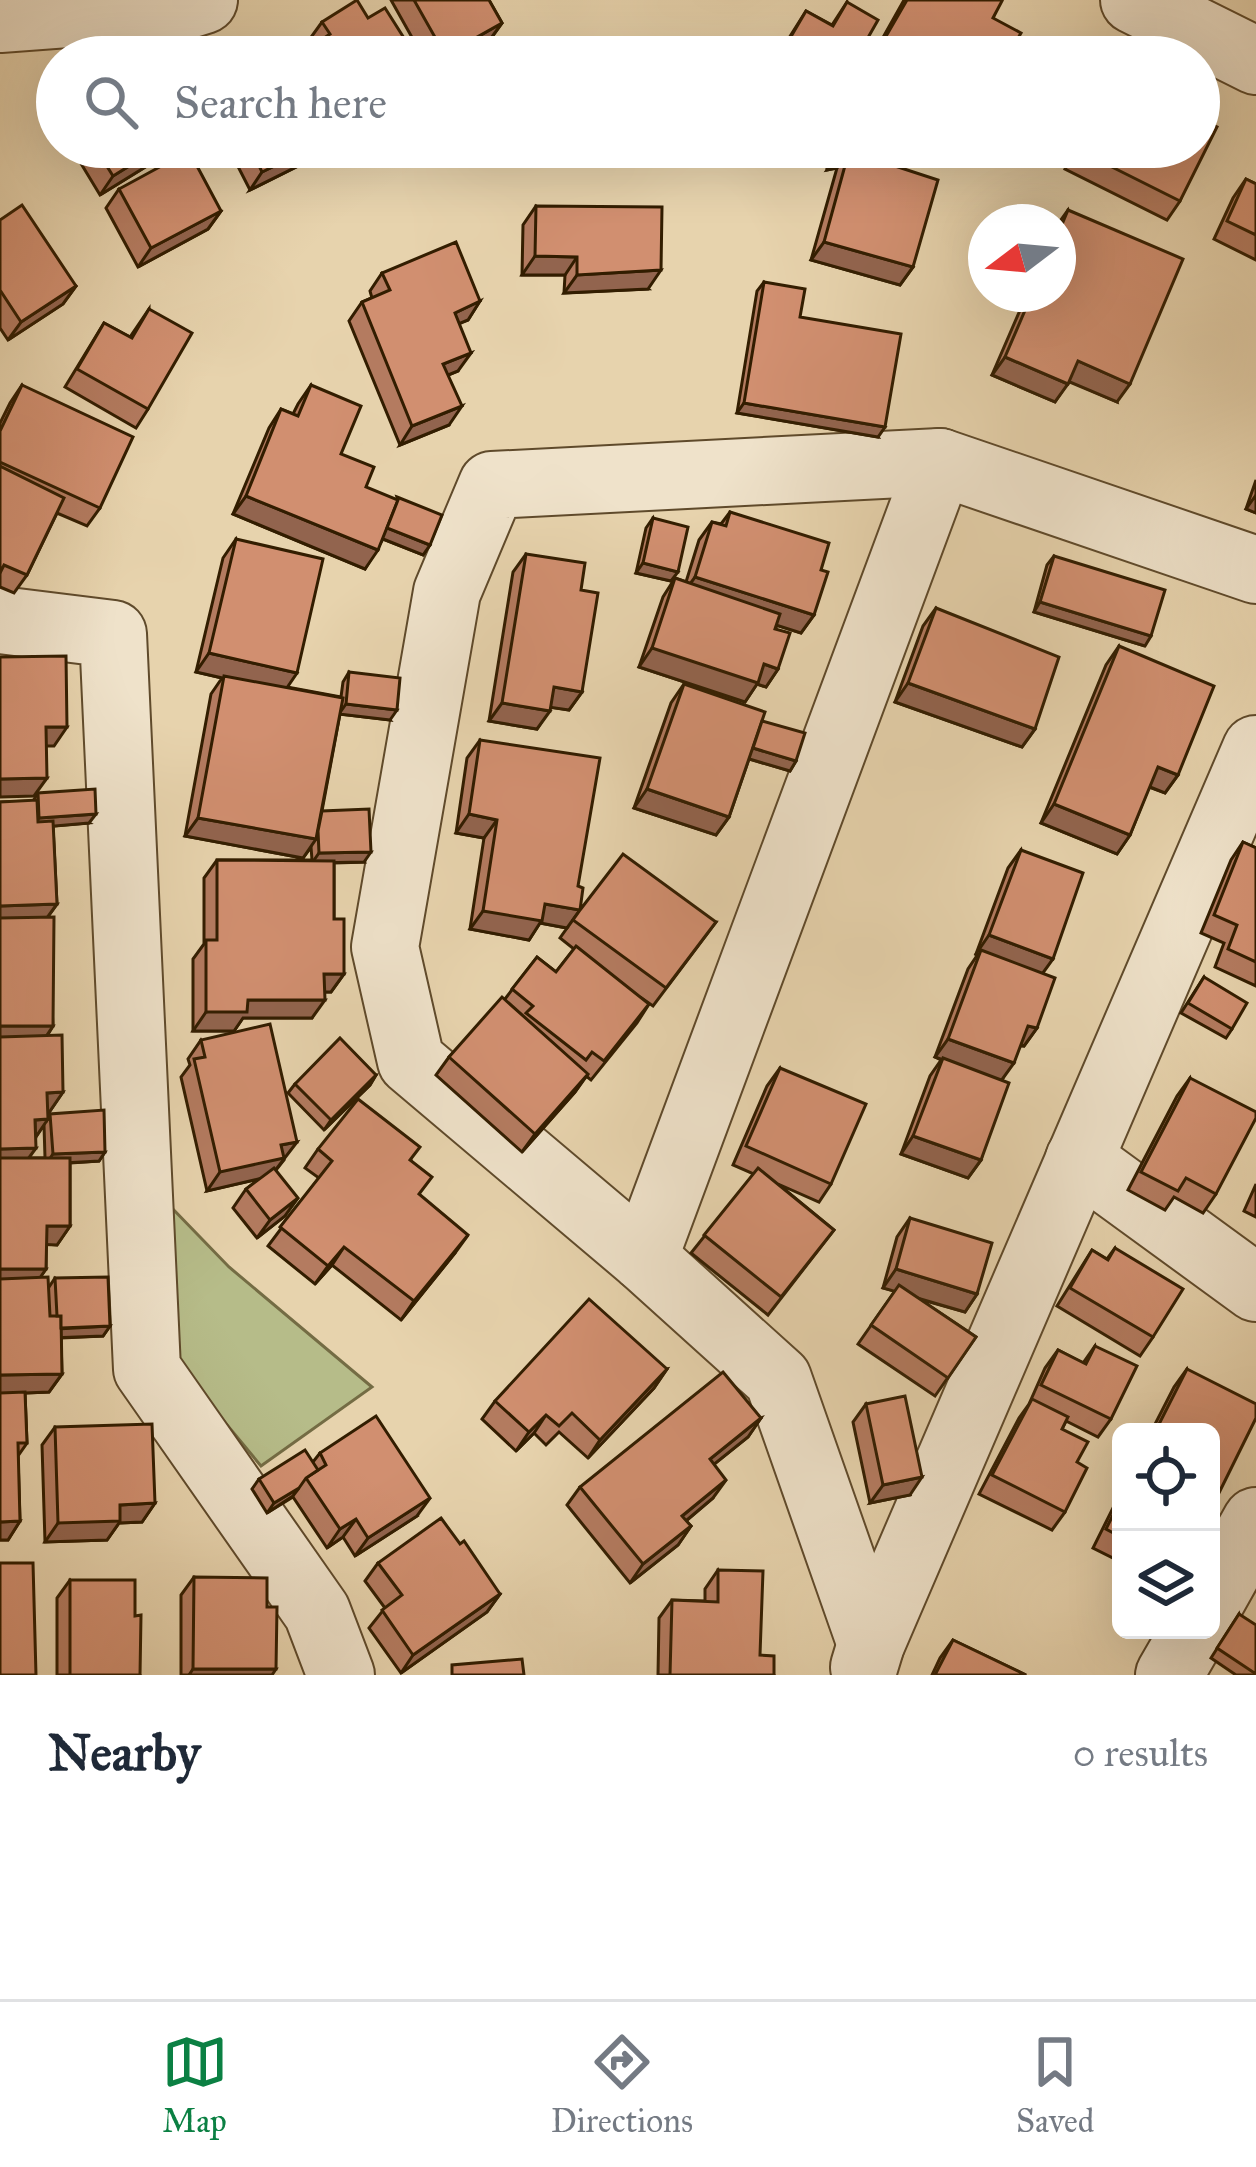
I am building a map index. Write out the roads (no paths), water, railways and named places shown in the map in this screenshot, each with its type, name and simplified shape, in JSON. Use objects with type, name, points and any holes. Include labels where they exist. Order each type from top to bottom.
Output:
[{"type":"street","points":[[0,19],[204,0]]},
{"type":"street","points":[[1134,0],[1206,36]]},
{"type":"street","points":[[1220,43],[1256,61]]},
{"type":"street","points":[[644,1258],[940,462]]},
{"type":"street","points":[[866,1659],[778,1379],[644,1258],[411,1061],[385,946],[447,592],[492,484],[940,462],[1256,570]]},
{"type":"street","points":[[0,620],[113,634],[147,1369],[316,1612],[341,1675]]},
{"type":"street","points":[[866,1659],[1256,749]]},
{"type":"street","points":[[1079,1159],[1256,1288]]},
{"type":"street","points":[[1220,1585],[1256,1522]]},
{"type":"street","points":[[1169,1675],[1190,1639]]}]
